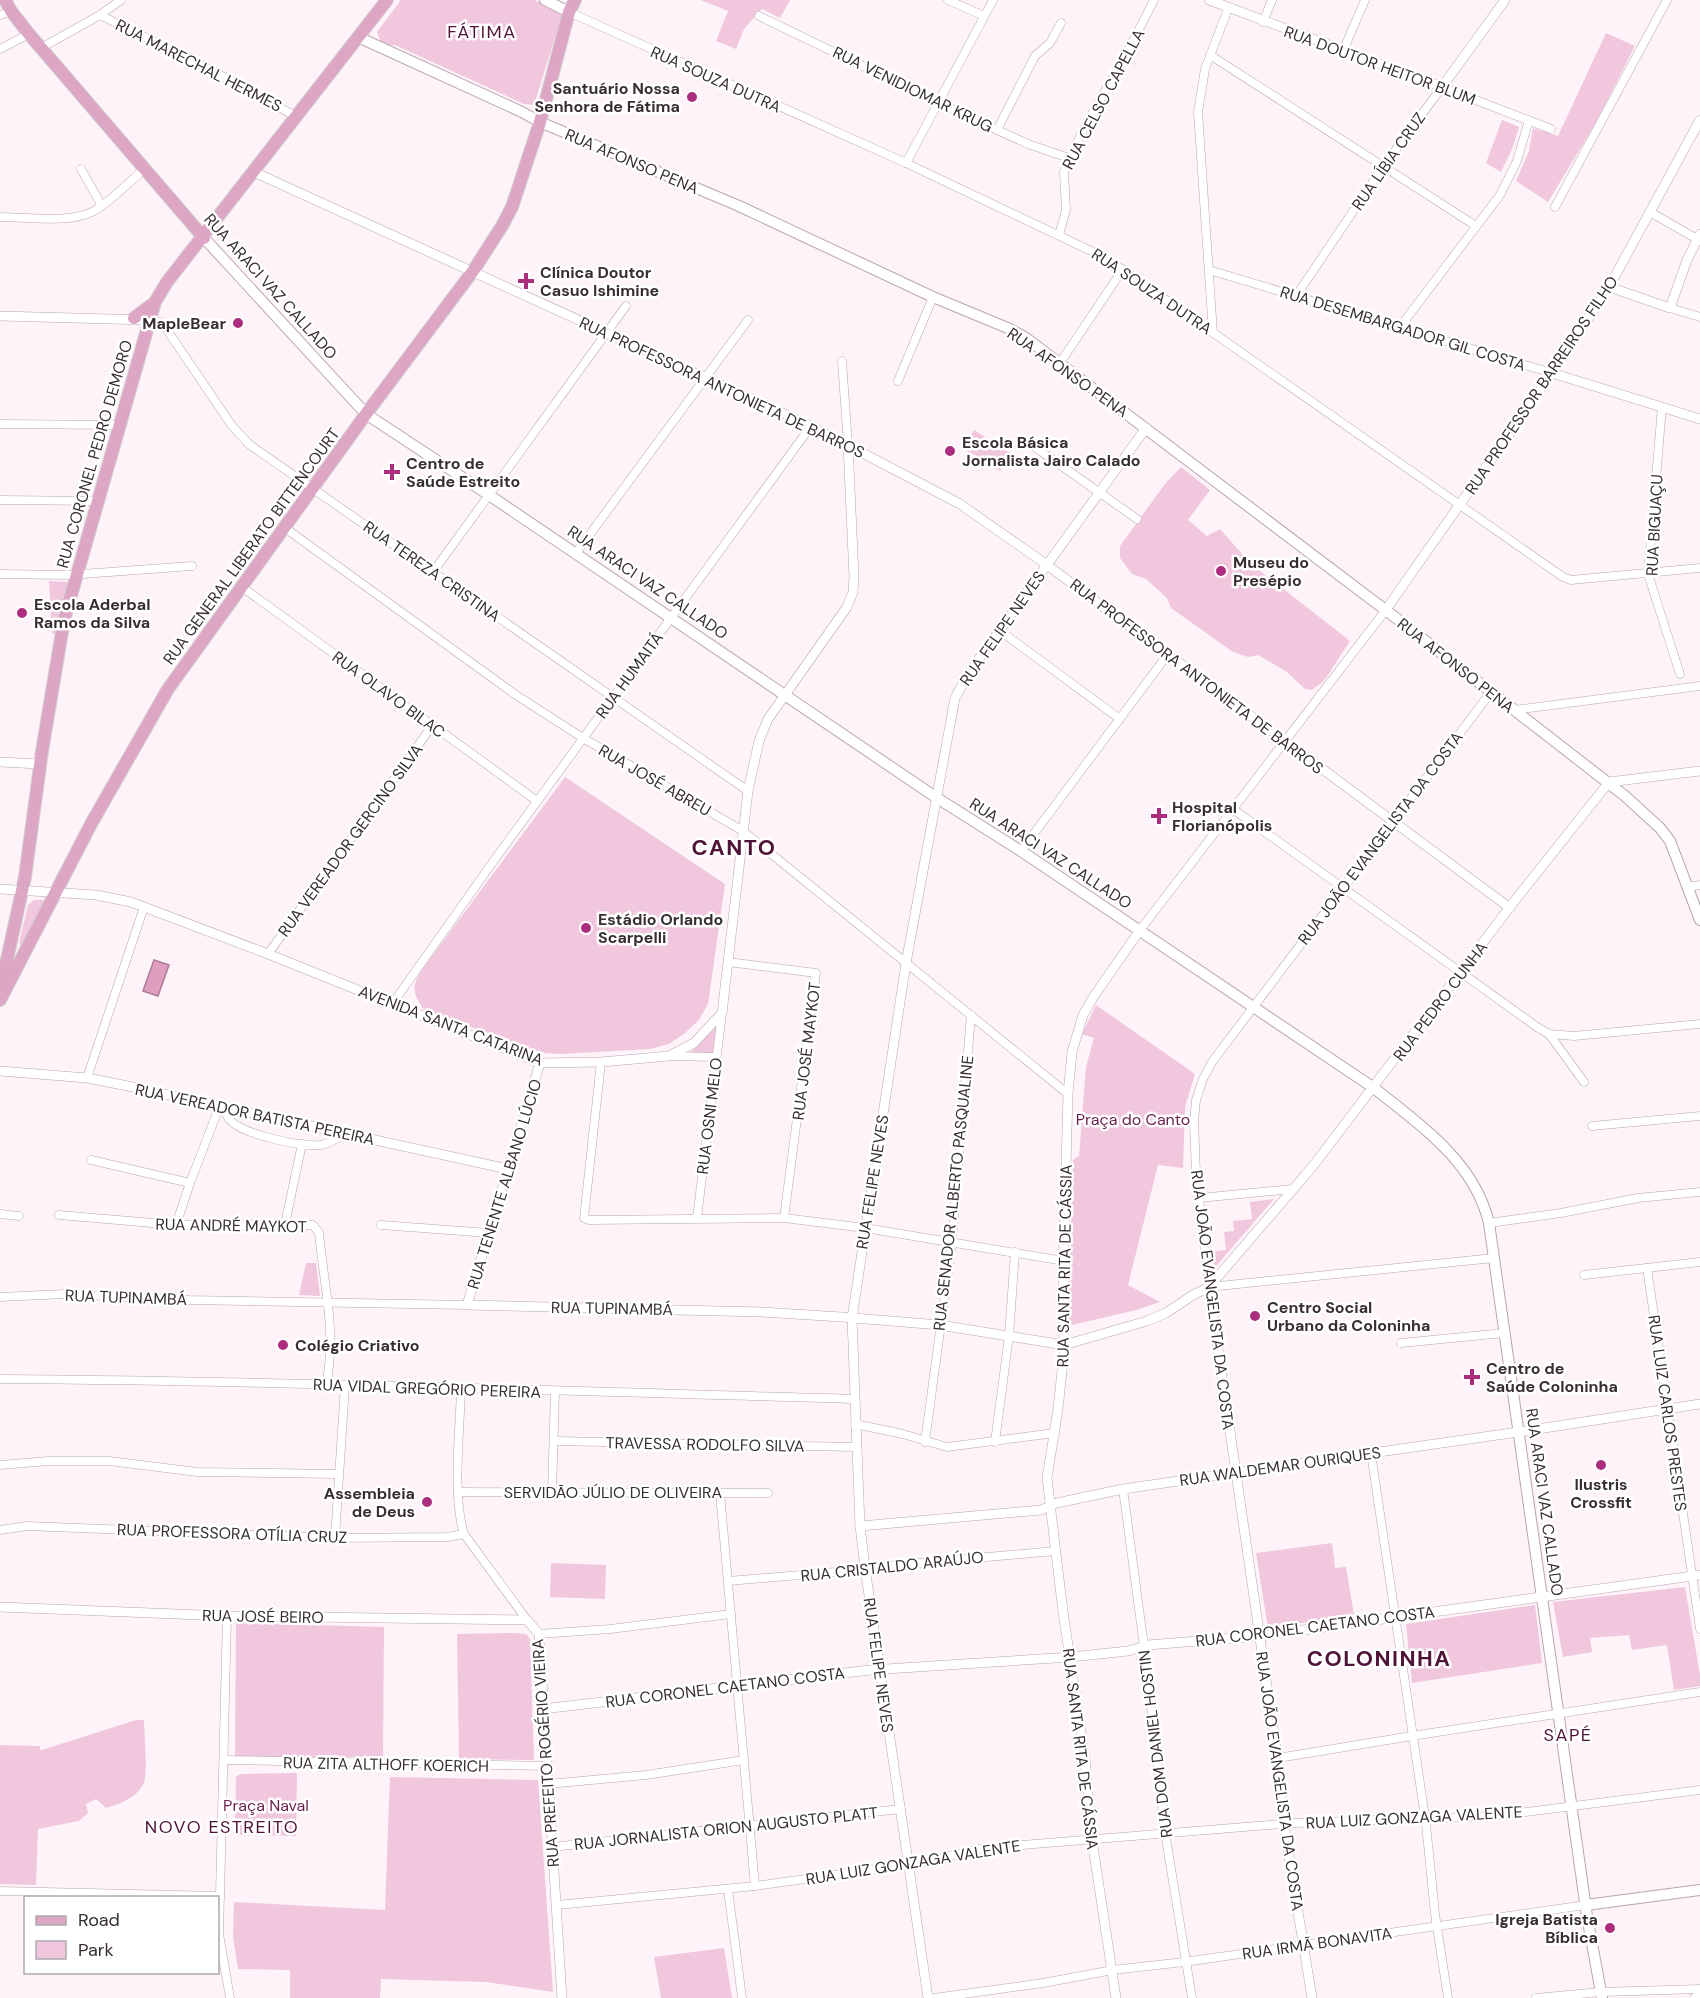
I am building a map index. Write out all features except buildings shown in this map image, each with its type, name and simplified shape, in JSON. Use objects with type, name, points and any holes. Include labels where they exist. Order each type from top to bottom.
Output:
[{"type":"main road","name":"RUA CORONEL PEDRO DEMORO","points":[[0,991],[23,890],[40,764],[61,639],[77,574],[155,302],[167,282],[204,238],[387,0]]},
{"type":"main road","name":"RUA SOUZA DUTRA","points":[[544,0],[569,12]]},
{"type":"main road","name":"RUA GENERAL LIBERATO BITTENCOURT","points":[[0,1000],[91,824],[160,701],[366,414],[473,271],[502,226],[512,207],[540,122],[569,12],[575,0]]},
{"type":"main road","name":"RUA ARACI VAZ CALLADO","points":[[5,8],[42,48],[204,238],[366,414],[937,798],[1021,851],[1374,1088],[1428,1132],[1465,1170],[1479,1194],[1489,1223],[1558,1714],[1586,1905],[1602,1995]]},
{"type":"main road","name":"RUA AFONSO PENA","points":[[358,38],[540,122],[739,206],[933,297],[1010,329],[1060,363],[1146,428],[1609,782],[1660,828],[1676,853],[1700,920]]},
{"type":"main road","points":[[134,318],[155,302]]},
{"type":"main road","name":"RUA IRMÃ BONAVITA","points":[[1586,1905],[1700,1890]]},
{"type":"street","points":[[42,48],[122,0]]},
{"type":"street","points":[[948,0],[984,16]]},
{"type":"street","points":[[906,162],[993,0]]},
{"type":"street","name":"RUA CELSO CAPELLA","points":[[1059,235],[1066,210],[1063,178],[1069,158],[1154,0]]},
{"type":"street","name":"RUA DOUTOR HEITOR BLUM","points":[[1209,0],[1551,129]]},
{"type":"street","points":[[1263,22],[1272,0]]},
{"type":"street","points":[[1342,51],[1365,0]]},
{"type":"street","name":"RUA LÍBIA CRUZ","points":[[1296,296],[1383,167],[1505,0]]},
{"type":"street","points":[[1555,207],[1664,1]]},
{"type":"street","points":[[1213,333],[1198,112],[1204,75],[1228,9]]},
{"type":"street","name":"RUA SOUZA DUTRA","points":[[569,12],[906,162],[1091,249],[1123,269],[1563,577],[1571,580],[1700,568]]},
{"type":"street","name":"RUA MARECHAL HERMES","points":[[100,15],[198,63],[297,117]]},
{"type":"street","name":"RUA VENIDIOMAR KRUG","points":[[759,16],[997,130],[1069,158]]},
{"type":"street","points":[[997,130],[1035,56],[1050,43],[1061,23]]},
{"type":"street","points":[[0,49],[29,34]]},
{"type":"street","points":[[1210,55],[1476,226]]},
{"type":"street","points":[[1400,327],[1509,181],[1529,120]]},
{"type":"street","name":"RUA PROFESSOR BARREIROS FILHO","points":[[1385,611],[1552,373],[1609,287],[1700,120]]},
{"type":"street","points":[[81,169],[102,206]]},
{"type":"street","points":[[0,217],[71,218],[86,214],[102,206],[144,169]]},
{"type":"street","name":"RUA PROFESSORA ANTONIETA DE BARROS","points":[[254,172],[811,426],[960,504],[1047,565],[1510,908]]},
{"type":"street","points":[[1650,212],[1699,236],[1670,308]]},
{"type":"street","points":[[1060,363],[1123,269]]},
{"type":"street","name":"RUA DESEMBARGADOR GIL COSTA","points":[[1209,270],[1700,419]]},
{"type":"street","points":[[1609,287],[1700,316]]},
{"type":"street","points":[[898,381],[933,297]]},
{"type":"street","points":[[433,572],[626,306]]},
{"type":"street","points":[[0,316],[149,320]]},
{"type":"street","name":"RUA TEREZA CRISTINA","points":[[149,320],[159,322],[165,327],[241,436],[748,791]]},
{"type":"street","points":[[576,554],[748,320]]},
{"type":"street","points":[[722,1013],[748,791],[762,730],[847,607],[853,592],[848,445],[842,361]]},
{"type":"street","name":"RUA BIGUAÇU","points":[[1662,407],[1648,574],[1680,674]]},
{"type":"street","points":[[0,424],[119,425]]},
{"type":"street","name":"RUA HUMAITÁ","points":[[393,1003],[537,801],[811,426]]},
{"type":"street","name":"RUA FELIPE NEVES","points":[[928,1998],[907,1865],[906,1843],[860,1526],[852,1318],[906,963],[955,698],[961,685],[999,630],[1146,428]]},
{"type":"street","points":[[1029,443],[1137,519]]},
{"type":"street","points":[[0,500],[98,501]]},
{"type":"street","name":"RUA JOSÉ ABREU","points":[[285,528],[489,676],[583,738],[743,831],[1068,1094]]},
{"type":"street","points":[[0,574],[77,574],[192,566]]},
{"type":"street","name":"RUA OLAVO BILAC","points":[[242,587],[537,801]]},
{"type":"street","name":"RUA SANTA RITA DE CÁSSIA","points":[[1116,1998],[1092,1840],[1085,1758],[1055,1551],[1047,1478],[1055,1433],[1064,1345],[1068,1094],[1072,1052],[1083,1015],[1108,974],[1385,611]]},
{"type":"street","points":[[999,630],[1120,719]]},
{"type":"street","points":[[1021,851],[1168,654]]},
{"type":"street","points":[[1514,710],[1700,686]]},
{"type":"street","name":"RUA JOÃO EVANGELISTA DA COSTA","points":[[1312,1998],[1284,1824],[1278,1758],[1209,1287],[1194,1143],[1196,1100],[1212,1062],[1491,692]]},
{"type":"street","name":"RUA VEREADOR GERCINO SILVA","points":[[268,954],[432,726]]},
{"type":"street","points":[[0,762],[40,764]]},
{"type":"street","points":[[1609,782],[1700,771]]},
{"type":"street","name":"RUA PEDRO CUNHA","points":[[1209,1287],[1293,1189],[1374,1088],[1609,782]]},
{"type":"street","points":[[1233,809],[1549,1034],[1584,1082]]},
{"type":"street","points":[[1688,887],[1700,885]]},
{"type":"street","name":"AVENIDA SANTA CATARINA","points":[[0,889],[109,897],[144,907],[393,1003],[540,1063],[601,1062],[669,1056],[694,1043],[722,1013]]},
{"type":"street","points":[[87,1078],[144,907]]},
{"type":"street","name":"RUA JOSÉ MAYKOT","points":[[728,962],[816,973],[784,1218]]},
{"type":"street","name":"RUA OSNI MELO","points":[[697,1218],[722,1013]]},
{"type":"street","name":"RUA SENADOR ALBERTO PASQUALINE","points":[[925,1442],[952,1242],[971,1016]]},
{"type":"street","points":[[1549,1034],[1574,1036],[1700,1024]]},
{"type":"street","points":[[669,1056],[716,1057]]},
{"type":"street","points":[[601,1062],[584,1218],[589,1221],[784,1218],[865,1228],[1064,1261]]},
{"type":"street","name":"RUA TENENTE ALBANO LÚCIO","points":[[467,1305],[540,1063]]},
{"type":"street","name":"RUA VEREADOR BATISTA PEREIRA","points":[[0,1071],[87,1078],[508,1169]]},
{"type":"street","points":[[220,1105],[231,1122],[245,1131],[302,1144],[320,1145],[333,1141],[346,1133]]},
{"type":"street","points":[[176,1226],[220,1105]]},
{"type":"street","points":[[1592,1126],[1700,1116]]},
{"type":"street","points":[[285,1224],[302,1144]]},
{"type":"street","points":[[91,1160],[190,1183]]},
{"type":"street","points":[[1199,1198],[1293,1189]]},
{"type":"street","points":[[1489,1223],[1561,1213],[1638,1198],[1700,1192]]},
{"type":"street","points":[[0,1214],[19,1216]]},
{"type":"street","name":"RUA ANDRÉ MAYKOT","points":[[59,1215],[176,1226],[313,1225],[319,1233],[329,1301],[331,1344],[326,1386]]},
{"type":"street","points":[[381,1225],[489,1233]]},
{"type":"street","points":[[995,1442],[1009,1336],[1015,1252]]},
{"type":"street","points":[[1209,1287],[1494,1258]]},
{"type":"street","points":[[1584,1275],[1700,1262]]},
{"type":"street","name":"RUA LUIZ CARLOS PRESTES","points":[[1647,1268],[1696,1575],[1700,1629]]},
{"type":"street","name":"RUA TUPINAMBÁ","points":[[0,1297],[65,1294],[189,1300],[329,1301],[762,1312],[940,1325],[1064,1345],[1147,1321],[1166,1313],[1209,1287]]},
{"type":"street","points":[[1401,1343],[1504,1333]]},
{"type":"street","name":"RUA VIDAL GREGÓRIO PEREIRA","points":[[0,1379],[223,1381],[326,1386],[854,1400]]},
{"type":"street","points":[[335,1538],[345,1385]]},
{"type":"street","name":"RUA PREFEITO ROGÉRIO VIEIRA","points":[[461,1388],[458,1492],[464,1534],[538,1634],[562,1998]]},
{"type":"street","points":[[552,1492],[555,1391]]},
{"type":"street","name":"RUA WALDEMAR OURIQUES","points":[[860,1526],[1041,1510],[1049,1506],[1123,1489],[1700,1404]]},
{"type":"street","points":[[855,1424],[895,1432],[947,1447],[1055,1433]]},
{"type":"street","name":"TRAVESSA RODOLFO SILVA","points":[[554,1441],[856,1447]]},
{"type":"street","points":[[1371,1453],[1426,1819],[1437,1926],[1448,1998]]},
{"type":"street","points":[[0,1466],[50,1461],[109,1461],[197,1472],[338,1474]]},
{"type":"street","name":"RUA DOM DANIEL HOSTIN","points":[[1123,1489],[1165,1832],[1192,1998]]},
{"type":"street","name":"SERVIDÃO JÚLIO DE OLIVEIRA","points":[[458,1492],[768,1493]]},
{"type":"street","points":[[720,1492],[755,1886]]},
{"type":"street","name":"RUA PROFESSORA OTÍLIA CRUZ","points":[[0,1530],[27,1526],[335,1538],[447,1537],[464,1534]]},
{"type":"street","name":"RUA CRISTALDO ARAÚJO","points":[[728,1581],[1055,1551]]},
{"type":"street","name":"RUA CORONEL CAETANO COSTA","points":[[543,1708],[879,1669],[1071,1657],[1144,1648],[1148,1645],[1260,1636],[1696,1575]]},
{"type":"street","name":"RUA JOSÉ BEIRO","points":[[0,1607],[227,1616],[527,1620]]},
{"type":"street","points":[[538,1634],[610,1629],[731,1614]]},
{"type":"street","points":[[227,1616],[220,1947],[230,1998]]},
{"type":"street","points":[[1278,1758],[1700,1692]]},
{"type":"street","name":"RUA ZITA ALTHOFF KOERICH","points":[[224,1760],[547,1766]]},
{"type":"street","points":[[548,1784],[646,1775],[744,1760]]},
{"type":"street","name":"RUA LUIZ GONZAGA VALENTE","points":[[556,1905],[755,1886],[907,1865],[985,1848],[1284,1824],[1495,1816],[1700,1790]]},
{"type":"street","name":"RUA JORNALISTA ORION AUGUSTO PLATT","points":[[552,1847],[901,1809]]},
{"type":"street","points":[[728,1889],[742,1998]]},
{"type":"street","points":[[0,1891],[220,1896]]},
{"type":"street","name":"RUA IRMÃ BONAVITA","points":[[934,1998],[1043,1983],[1113,1970],[1187,1962],[1586,1905]]},
{"type":"street","points":[[1536,1998],[1700,1989]]},
{"type":"street","points":[[1694,1998],[1700,1993]]},
{"type":"green space","points":[[401,0],[534,0],[563,12],[534,105],[524,104],[395,45],[381,43],[377,32]]},
{"type":"green space","points":[[701,0],[790,0],[780,18],[762,9],[744,29],[736,49],[716,41],[728,11]]},
{"type":"green space","points":[[1606,33],[1635,46],[1595,124],[1548,202],[1516,181],[1529,151],[1533,128],[1558,136]]},
{"type":"green space","points":[[1502,120],[1519,127],[1501,172],[1486,163]]},
{"type":"green space","points":[[974,430],[1011,453],[1000,471],[963,448]]},
{"type":"green space","points":[[1181,467],[1210,490],[1188,520],[1207,536],[1220,529],[1250,563],[1350,641],[1324,681],[1312,690],[1305,689],[1287,672],[1258,655],[1248,657],[1233,652],[1171,608],[1167,598],[1146,579],[1132,574],[1120,558],[1120,546],[1165,484]]},
{"type":"green space","points":[[49,581],[69,582],[58,633],[55,634],[52,633]]},
{"type":"green space","name":"Estádio Orlando Scarpelli","points":[[565,777],[725,884],[708,1004],[699,1020],[669,1044],[650,1049],[545,1053],[423,1009],[415,994],[416,982],[421,971]]},
{"type":"green space","points":[[34,900],[43,900],[46,903],[23,948],[19,943],[28,905]]},
{"type":"green space","name":"Praça do Canto","points":[[1096,1005],[1195,1074],[1185,1107],[1183,1168],[1158,1165],[1128,1285],[1160,1302],[1072,1325],[1068,1323],[1073,1160],[1079,1156],[1086,1067],[1094,1038],[1082,1034]]},
{"type":"green space","points":[[718,1025],[713,1053],[690,1053]]},
{"type":"green space","points":[[1274,1199],[1214,1266],[1211,1252],[1226,1250],[1224,1232],[1234,1231],[1233,1221],[1252,1219],[1250,1202]]},
{"type":"green space","points":[[306,1263],[316,1263],[320,1296],[299,1295]]},
{"type":"green space","points":[[1332,1543],[1335,1568],[1346,1567],[1354,1615],[1268,1628],[1256,1553]]},
{"type":"green space","points":[[551,1563],[606,1565],[605,1599],[550,1597]]},
{"type":"green space","points":[[1685,1587],[1700,1686],[1674,1690],[1667,1645],[1632,1650],[1629,1635],[1590,1638],[1592,1652],[1563,1657],[1553,1602]]},
{"type":"green space","points":[[1535,1605],[1542,1663],[1412,1683],[1406,1624]]},
{"type":"green space","points":[[236,1623],[384,1627],[383,1757],[235,1757]]},
{"type":"green space","points":[[457,1634],[526,1634],[530,1639],[534,1760],[459,1759]]},
{"type":"green space","points":[[136,1720],[144,1720],[146,1752],[144,1782],[138,1792],[106,1808],[96,1799],[86,1804],[88,1813],[79,1821],[38,1829],[36,1885],[0,1884],[0,1745],[40,1746],[42,1750]]},
{"type":"green space","name":"Praça Naval","points":[[297,1773],[296,1836],[235,1835],[236,1777],[240,1774]]},
{"type":"green space","points":[[390,1777],[538,1780],[553,1992],[486,1982],[381,1979],[380,1998],[290,1998],[290,1970],[238,1969],[233,1936],[234,1902],[385,1910]]},
{"type":"green space","points":[[724,1948],[732,1998],[661,1998],[654,1957]]},
{"type":"shaded area","points":[[154,960],[169,965],[158,996],[143,991]]},
{"type":"place","name":"Santuário Nossa Senhora de Fátima","points":[[692,97]]},
{"type":"place","name":"Clínica Doutor Casuo Ishimine","points":[[526,281]]},
{"type":"place","name":"MapleBear","points":[[238,323]]},
{"type":"place","name":"Escola Básica Jornalista Jairo Calado","points":[[950,451]]},
{"type":"place","name":"Centro de Saúde Estreito","points":[[392,472]]},
{"type":"place","name":"Museu do Presépio","points":[[1221,571]]},
{"type":"place","name":"Escola Aderbal Ramos da Silva","points":[[22,613]]},
{"type":"place","name":"Hospital Florianópolis","points":[[1159,816]]},
{"type":"place","name":"Estádio Orlando Scarpelli","points":[[586,928]]},
{"type":"place","name":"Centro Social Urbano da Coloninha","points":[[1255,1316]]},
{"type":"place","name":"Colégio Criativo","points":[[283,1345]]},
{"type":"place","name":"Centro de Saúde Coloninha","points":[[1472,1377]]},
{"type":"place","name":"Ilustris Crossfit","points":[[1601,1465]]},
{"type":"place","name":"Assembleia de Deus","points":[[427,1502]]},
{"type":"place","name":"Igreja Batista Bíblica","points":[[1610,1928]]},
{"type":"district","name":"FÁTIMA","points":[[482,32]]},
{"type":"district","name":"CANTO","points":[[734,847]]},
{"type":"district","name":"COLONINHA","points":[[1379,1658]]},
{"type":"district","name":"SAPÉ","points":[[1568,1735]]},
{"type":"district","name":"NOVO ESTREITO","points":[[222,1827]]}]
